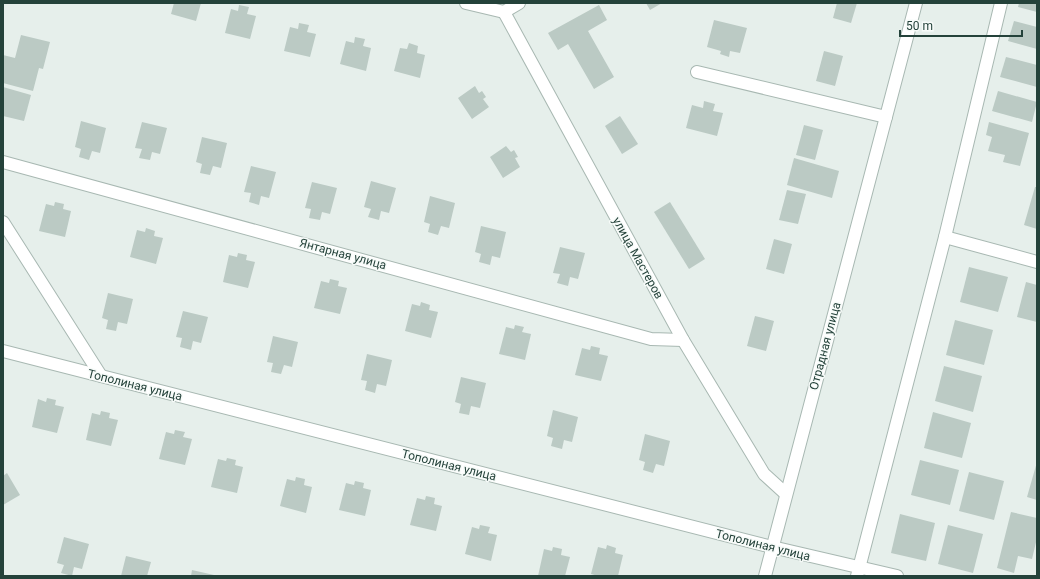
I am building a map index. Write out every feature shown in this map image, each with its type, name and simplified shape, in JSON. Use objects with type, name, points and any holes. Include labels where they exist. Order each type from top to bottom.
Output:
[{"type":"street","points":[[466,3],[504,12],[519,3]]},
{"type":"street","name":"Отрадная улица","points":[[765,576],[916,3]]},
{"type":"street","points":[[858,572],[944,238],[1001,3]]},
{"type":"street","name":"улица Мастеров","points":[[504,12],[683,340],[764,474],[786,494]]},
{"type":"street","points":[[697,72],[886,117]]},
{"type":"street","name":"Янтарная улица","points":[[3,162],[651,339],[683,340]]},
{"type":"street","points":[[3,222],[102,376]]},
{"type":"street","points":[[944,238],[1037,262]]},
{"type":"street","name":"Тополиная улица","points":[[3,351],[772,547],[858,572],[896,576]]},
{"type":"building","points":[[174,3],[201,3],[196,21],[171,14]]},
{"type":"building","points":[[646,3],[662,3],[650,10]]},
{"type":"building","points":[[837,3],[857,3],[851,23],[833,18]]},
{"type":"building","points":[[1019,3],[1037,3],[1037,12],[1018,7]]},
{"type":"building","points":[[239,5],[249,7],[247,14],[256,16],[250,39],[225,33],[231,9],[238,11]]},
{"type":"building","points":[[599,5],[607,20],[588,31],[614,77],[594,89],[568,44],[558,50],[548,33]]},
{"type":"building","points":[[714,20],[747,28],[740,53],[730,51],[729,57],[720,54],[721,51],[707,47]]},
{"type":"building","points":[[1014,21],[1037,27],[1037,49],[1008,41]]},
{"type":"building","points":[[299,23],[309,25],[307,32],[316,34],[310,57],[284,51],[290,27],[298,29]]},
{"type":"building","points":[[21,35],[50,42],[43,69],[39,68],[33,91],[3,83],[3,55],[15,58]]},
{"type":"building","points":[[355,37],[365,39],[363,46],[371,48],[366,71],[340,64],[346,41],[354,43]]},
{"type":"building","points":[[409,43],[418,46],[417,53],[425,55],[420,78],[394,71],[400,48],[407,49]]},
{"type":"building","points":[[824,51],[843,56],[835,86],[816,81]]},
{"type":"building","points":[[1006,57],[1037,65],[1037,87],[1000,77]]},
{"type":"building","points":[[475,86],[479,93],[482,91],[486,97],[483,99],[489,107],[472,119],[458,98]]},
{"type":"building","points":[[3,87],[31,95],[24,121],[3,116]]},
{"type":"building","points":[[998,91],[1037,102],[1032,122],[992,111]]},
{"type":"building","points":[[704,101],[715,104],[713,111],[723,113],[717,136],[686,128],[692,105],[703,108]]},
{"type":"building","points":[[620,116],[638,144],[622,154],[605,126]]},
{"type":"building","points":[[81,121],[106,128],[100,153],[92,151],[89,160],[79,157],[81,149],[75,147]]},
{"type":"building","points":[[142,122],[167,128],[160,154],[152,152],[150,160],[139,158],[142,149],[135,148]]},
{"type":"building","points":[[989,122],[1029,133],[1020,166],[1003,162],[1005,155],[988,151],[992,137],[986,135]]},
{"type":"building","points":[[804,125],[823,130],[815,160],[796,155]]},
{"type":"building","points":[[202,137],[227,143],[221,168],[213,166],[210,175],[200,173],[202,164],[196,162]]},
{"type":"building","points":[[506,146],[511,152],[514,150],[518,157],[515,158],[520,167],[503,178],[490,157]]},
{"type":"building","points":[[794,158],[839,171],[832,198],[787,185]]},
{"type":"building","points":[[251,166],[276,172],[269,198],[261,196],[259,205],[249,202],[251,193],[244,192]]},
{"type":"building","points":[[371,181],[396,188],[389,213],[381,211],[379,220],[368,217],[371,209],[364,207]]},
{"type":"building","points":[[312,182],[337,188],[330,214],[322,212],[320,220],[309,218],[311,209],[305,208]]},
{"type":"building","points":[[1035,187],[1037,187],[1037,229],[1024,225]]},
{"type":"building","points":[[787,190],[806,194],[798,224],[779,220]]},
{"type":"building","points":[[430,196],[455,203],[449,228],[441,226],[438,235],[428,232],[430,224],[424,222]]},
{"type":"building","points":[[55,202],[64,204],[63,209],[71,211],[65,237],[39,231],[46,204],[54,206]]},
{"type":"building","points":[[670,202],[705,259],[689,269],[654,212]]},
{"type":"building","points":[[481,226],[506,232],[500,258],[492,256],[490,265],[479,262],[481,254],[475,252]]},
{"type":"building","points":[[146,228],[155,231],[154,236],[163,238],[156,264],[130,257],[137,230],[145,232]]},
{"type":"building","points":[[774,239],[792,244],[784,274],[766,269]]},
{"type":"building","points":[[560,247],[585,253],[578,279],[570,277],[568,286],[557,283],[560,274],[553,273]]},
{"type":"building","points":[[238,253],[247,255],[246,260],[255,262],[248,288],[223,282],[229,255],[237,257]]},
{"type":"building","points":[[969,267],[1008,277],[998,312],[960,302]]},
{"type":"building","points":[[330,279],[339,281],[338,286],[347,288],[340,314],[314,308],[321,281],[329,283]]},
{"type":"building","points":[[1026,282],[1037,285],[1037,322],[1017,317]]},
{"type":"building","points":[[108,293],[133,299],[127,324],[118,322],[116,331],[106,329],[108,320],[102,318]]},
{"type":"building","points":[[421,302],[430,305],[429,310],[438,312],[431,338],[405,331],[412,304],[420,306]]},
{"type":"building","points":[[183,311],[208,317],[201,343],[193,341],[191,350],[180,347],[182,338],[176,337]]},
{"type":"building","points":[[755,316],[774,321],[766,351],[747,346]]},
{"type":"building","points":[[955,320],[993,330],[984,365],[946,355]]},
{"type":"building","points":[[515,325],[524,327],[522,332],[531,334],[525,360],[499,354],[506,327],[514,329]]},
{"type":"building","points":[[273,336],[298,342],[292,367],[284,365],[281,374],[271,372],[273,363],[267,362]]},
{"type":"building","points":[[591,346],[600,348],[599,354],[608,356],[601,381],[575,375],[582,348],[590,350]]},
{"type":"building","points":[[367,354],[392,360],[386,386],[377,384],[375,393],[365,390],[367,381],[361,380]]},
{"type":"building","points":[[944,366],[982,376],[973,412],[935,401]]},
{"type":"building","points":[[461,377],[486,383],[480,408],[471,406],[469,415],[459,413],[461,404],[455,402]]},
{"type":"building","points":[[47,398],[56,400],[55,405],[64,407],[57,433],[32,427],[38,399],[46,402]]},
{"type":"building","points":[[553,410],[578,417],[572,442],[564,440],[562,449],[551,446],[553,438],[547,436]]},
{"type":"building","points":[[101,411],[110,413],[109,418],[118,420],[111,446],[86,440],[92,413],[100,415]]},
{"type":"building","points":[[933,412],[971,423],[962,458],[924,448]]},
{"type":"building","points":[[175,430],[185,432],[183,437],[192,439],[185,465],[159,459],[166,432],[174,434]]},
{"type":"building","points":[[645,434],[670,441],[664,466],[656,464],[653,473],[643,470],[645,462],[639,460]]},
{"type":"building","points":[[227,458],[236,460],[235,465],[243,467],[237,493],[211,487],[218,459],[226,461]]},
{"type":"building","points":[[920,460],[959,470],[950,505],[911,495]]},
{"type":"building","points":[[1037,462],[1037,500],[1027,497]]},
{"type":"building","points":[[969,472],[1004,481],[994,520],[959,511]]},
{"type":"building","points":[[7,473],[20,495],[3,505],[3,476]]},
{"type":"building","points":[[296,477],[305,479],[304,485],[312,487],[306,513],[280,506],[287,479],[295,481]]},
{"type":"building","points":[[355,481],[364,483],[363,488],[371,490],[365,516],[339,510],[346,483],[354,485]]},
{"type":"building","points":[[426,496],[435,498],[434,504],[442,506],[436,531],[410,525],[417,498],[425,500]]},
{"type":"building","points":[[1011,512],[1037,518],[1037,538],[1032,559],[1018,556],[1014,573],[997,568]]},
{"type":"building","points":[[900,514],[935,523],[926,561],[891,553]]},
{"type":"building","points":[[480,525],[490,527],[488,533],[497,535],[491,561],[465,554],[472,527],[479,529]]},
{"type":"building","points":[[948,525],[983,534],[973,573],[938,564]]},
{"type":"building","points":[[64,537],[89,544],[82,569],[74,567],[72,576],[61,573],[64,565],[57,563]]},
{"type":"building","points":[[607,545],[616,548],[615,553],[623,555],[618,576],[598,576],[591,574],[598,547],[606,549]]},
{"type":"building","points":[[553,547],[562,549],[561,555],[570,557],[565,576],[538,576],[544,549],[552,551]]},
{"type":"building","points":[[126,556],[151,562],[147,576],[121,576]]},
{"type":"building","points":[[192,570],[214,575],[214,576],[191,576]]}]
